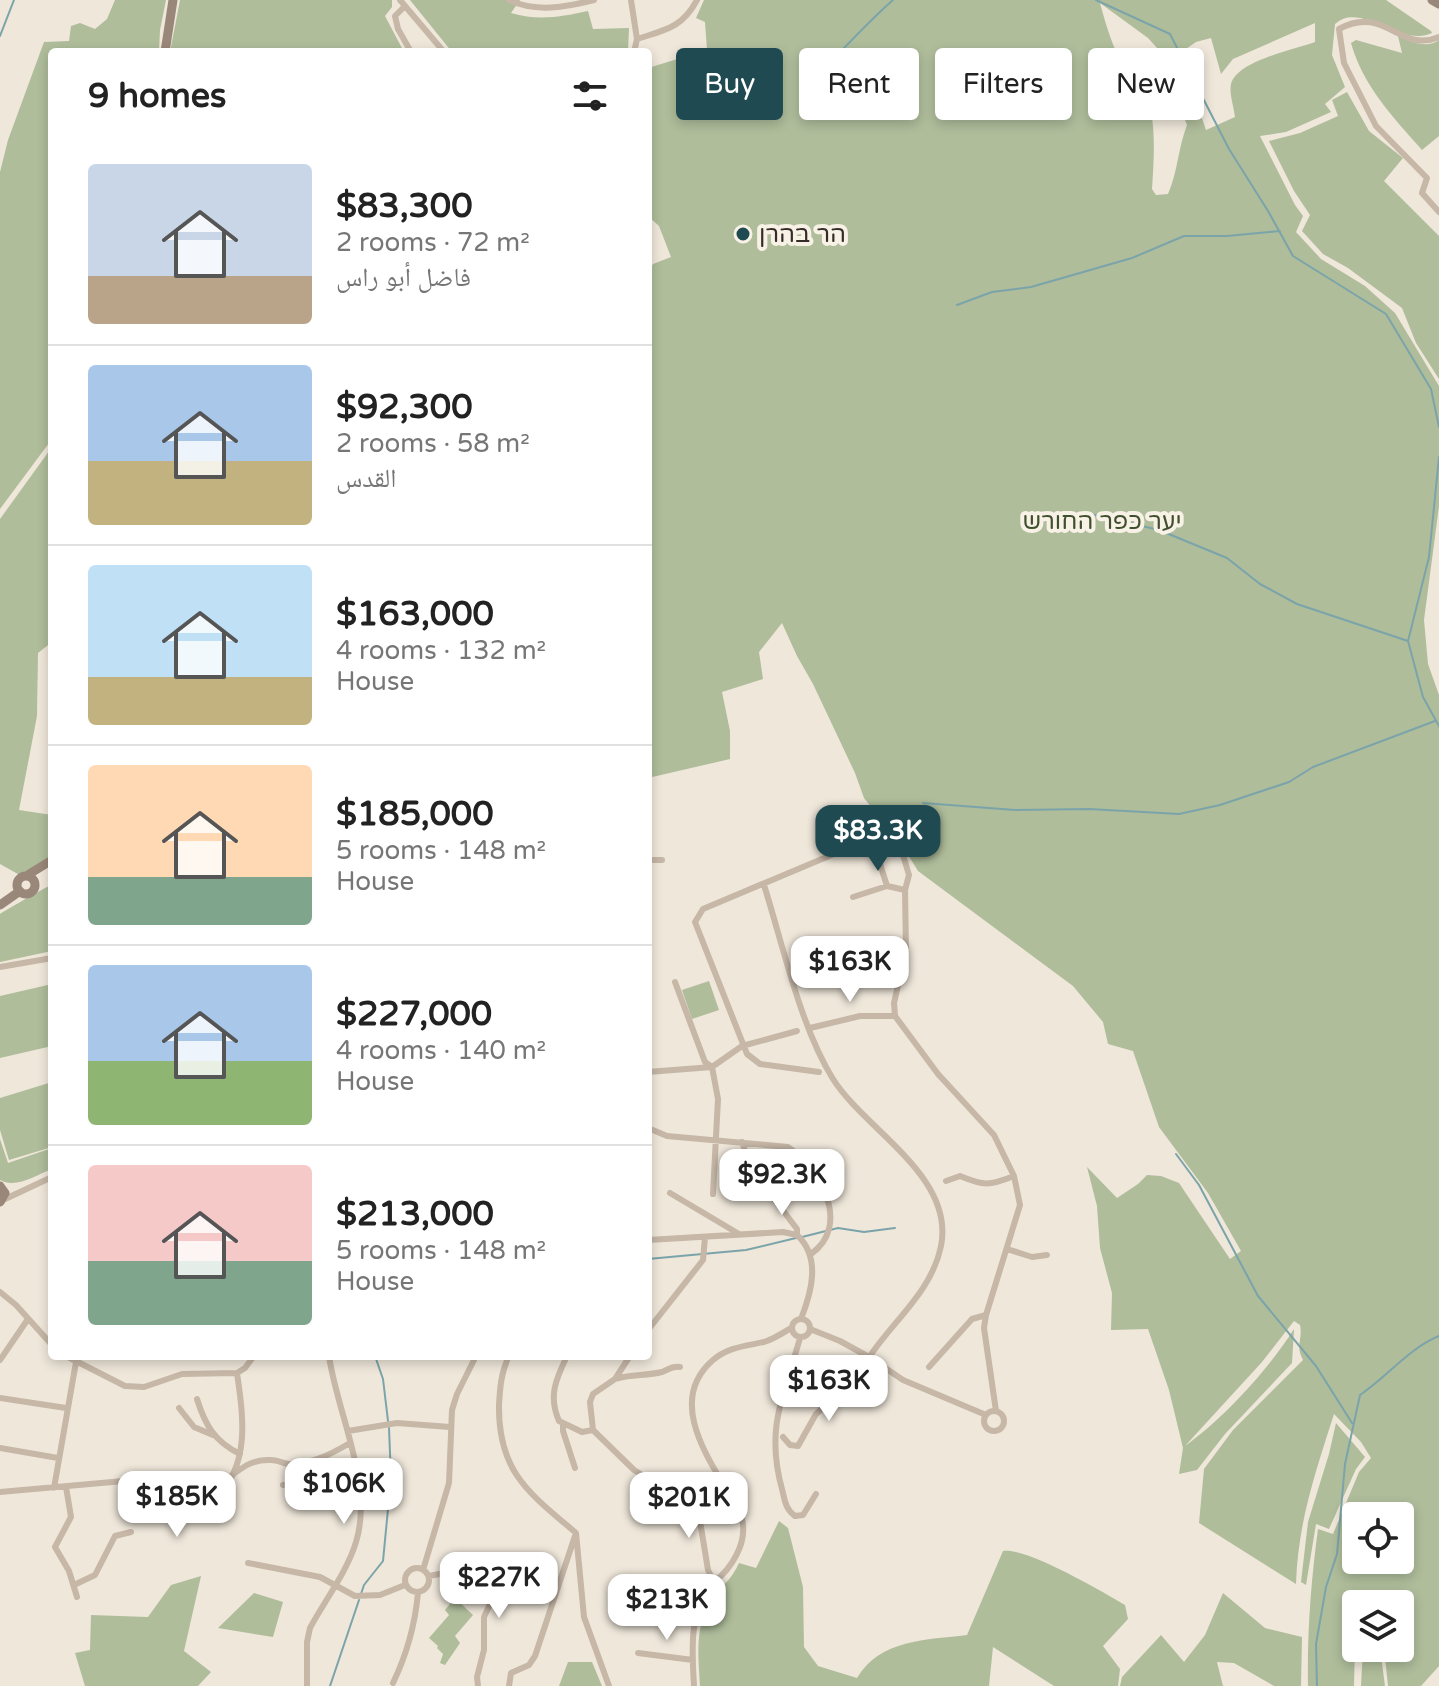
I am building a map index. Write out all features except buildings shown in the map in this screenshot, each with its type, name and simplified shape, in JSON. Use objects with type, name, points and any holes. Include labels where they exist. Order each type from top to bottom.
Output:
[{"type":"street","points":[[166,48],[173,0]]},
{"type":"street","points":[[509,0],[531,8],[571,6],[594,0]]},
{"type":"street","points":[[631,0],[637,39],[635,48]]},
{"type":"street","points":[[637,39],[676,26],[690,13],[697,0]]},
{"type":"street","points":[[1432,0],[1439,4]]},
{"type":"street","points":[[409,48],[395,16],[402,3],[441,48]]},
{"type":"street","points":[[1439,37],[1413,40],[1376,22],[1361,20],[1339,29],[1344,63],[1376,126],[1427,178],[1422,193],[1439,212]]},
{"type":"street","points":[[819,1072],[753,1061],[742,1046],[695,922],[703,909],[886,832],[903,855],[909,875],[905,890],[906,950],[894,1003],[895,1016],[938,1074],[994,1135],[1014,1176],[1020,1205],[986,1315],[985,1341],[996,1411],[1004,1420],[999,1429],[987,1427],[984,1421],[986,1415]]},
{"type":"street","points":[[652,860],[662,860]]},
{"type":"street","points":[[879,861],[887,886]]},
{"type":"street","points":[[0,905],[20,891],[31,893],[31,880],[48,866]]},
{"type":"street","points":[[764,885],[810,1028],[834,1081],[924,1178],[939,1208],[943,1225],[938,1258],[920,1293],[869,1357],[850,1394],[830,1402],[816,1414],[798,1446],[790,1445],[783,1437]]},
{"type":"street","points":[[853,897],[887,886],[905,890]]},
{"type":"street","points":[[0,967],[48,959]]},
{"type":"street","points":[[675,982],[705,1062],[712,1067],[718,1099],[713,1194]]},
{"type":"street","points":[[810,1028],[860,1016],[895,1016]]},
{"type":"street","points":[[652,1072],[712,1067],[742,1046],[797,1031]]},
{"type":"street","points":[[652,1130],[667,1136],[788,1147],[799,1154],[824,1187],[830,1205],[830,1225],[821,1248],[811,1254]]},
{"type":"street","points":[[742,1142],[757,1185],[775,1200],[811,1254],[812,1279],[801,1319]]},
{"type":"street","points":[[946,1181],[960,1176],[982,1185],[1014,1176]]},
{"type":"street","points":[[1,1202],[48,1179]]},
{"type":"street","points":[[2,1188],[18,1192]]},
{"type":"street","points":[[1,1202],[5,1196],[2,1188]]},
{"type":"street","points":[[670,1193],[740,1234]]},
{"type":"street","points":[[652,1240],[783,1232],[797,1235]]},
{"type":"street","points":[[652,1325],[703,1260],[705,1237]]},
{"type":"street","points":[[1007,1249],[1032,1257],[1047,1255]]},
{"type":"street","points":[[0,1292],[48,1341]]},
{"type":"street","points":[[929,1367],[972,1319],[986,1315]]},
{"type":"street","points":[[0,1360],[28,1319]]},
{"type":"street","points":[[694,1686],[694,1617],[702,1597],[733,1563],[744,1529],[738,1508],[700,1440],[692,1411],[694,1388],[713,1360],[729,1350],[767,1341],[801,1319],[807,1321],[810,1329],[807,1336],[800,1338],[791,1328]]},
{"type":"street","points":[[810,1329],[840,1341],[903,1380],[986,1415],[996,1411]]},
{"type":"street","points":[[800,1338],[777,1412],[775,1465],[788,1511],[795,1516],[803,1515],[816,1494]]},
{"type":"street","points":[[73,1360],[134,1388],[182,1374],[237,1373],[251,1360]]},
{"type":"street","points":[[54,1488],[66,1408],[82,1360]]},
{"type":"street","points":[[307,1686],[310,1628],[358,1539],[359,1488],[330,1360]]},
{"type":"street","points":[[460,1570],[426,1573],[416,1568],[405,1577],[405,1585],[410,1591],[418,1593],[427,1587],[426,1573],[449,1483],[450,1427],[457,1394],[474,1360]]},
{"type":"street","points":[[508,1360],[502,1375],[499,1423],[505,1454],[532,1495],[576,1533],[584,1617],[609,1686]]},
{"type":"street","points":[[565,1360],[552,1396],[556,1416],[563,1424],[582,1432],[593,1430]]},
{"type":"street","points":[[615,1379],[627,1360]]},
{"type":"street","points":[[680,1367],[615,1379],[593,1394],[590,1402],[593,1430],[634,1470],[692,1505],[700,1521],[708,1570],[714,1582]]},
{"type":"street","points":[[0,1492],[146,1479],[155,1481],[165,1515],[174,1524],[216,1497],[231,1476],[240,1454],[244,1428],[237,1373]]},
{"type":"street","points":[[0,1398],[66,1408]]},
{"type":"street","points":[[197,1399],[213,1435]]},
{"type":"street","points":[[179,1408],[194,1427],[213,1435],[227,1448],[240,1454]]},
{"type":"street","points":[[348,1431],[397,1423],[450,1427]]},
{"type":"street","points":[[563,1424],[575,1468]]},
{"type":"street","points":[[231,1476],[249,1462],[272,1460],[289,1464],[310,1461],[326,1457],[350,1443]]},
{"type":"street","points":[[0,1448],[58,1458]]},
{"type":"street","points":[[283,1485],[359,1488]]},
{"type":"street","points":[[66,1487],[71,1517],[55,1547],[65,1562],[77,1597]]},
{"type":"street","points":[[74,1585],[95,1575],[115,1536],[131,1532]]},
{"type":"street","points":[[509,1686],[511,1673],[529,1665],[535,1656],[576,1533]]},
{"type":"street","points":[[478,1686],[477,1677],[484,1650],[484,1617],[491,1602],[487,1560]]},
{"type":"street","points":[[248,1563],[320,1577],[355,1596],[368,1597],[405,1585]]},
{"type":"street","points":[[393,1683],[412,1633],[418,1593]]},
{"type":"street","points":[[638,1653],[693,1660]]},
{"type":"green space","points":[[115,0],[166,0],[159,48],[48,48],[48,444],[0,509],[0,172],[8,140],[44,42],[69,41],[71,26],[80,23],[95,29],[107,19]]},
{"type":"green space","points":[[180,0],[392,0],[392,7],[385,16],[402,48],[171,48]]},
{"type":"green space","points":[[410,0],[520,0],[511,13],[540,17],[588,11],[593,29],[629,28],[628,48],[449,48]]},
{"type":"green space","name":"יער כפר החורש","points":[[704,0],[1386,0],[1432,33],[1407,35],[1369,20],[1345,18],[1335,24],[1332,55],[1345,87],[1325,104],[1331,112],[1286,132],[1260,136],[1303,216],[1296,232],[1321,259],[1365,286],[1395,313],[1439,386],[1439,506],[1424,620],[1428,664],[1439,695],[1439,1666],[1421,1686],[1388,1686],[1385,1662],[1414,1662],[1414,1590],[1342,1590],[1342,1662],[1355,1662],[1354,1686],[1308,1686],[1310,1607],[1318,1529],[1333,1534],[1342,1513],[1342,1574],[1414,1574],[1414,1502],[1346,1502],[1359,1472],[1371,1458],[1361,1442],[1334,1414],[1304,1518],[1296,1584],[1199,1523],[1204,1469],[1233,1430],[1303,1360],[1300,1325],[1294,1321],[1262,1362],[1185,1446],[1215,1422],[1244,1392],[1294,1329],[1292,1363],[1225,1434],[1197,1470],[1179,1474],[1183,1448],[1169,1390],[1148,1329],[1111,1330],[1112,1293],[1100,1248],[1097,1206],[1087,1167],[1117,1198],[1147,1175],[1161,1176],[1179,1183],[1230,1259],[1241,1251],[1208,1193],[1159,1127],[1133,1051],[1108,1044],[1103,1022],[1073,986],[918,871],[864,798],[855,773],[782,623],[759,652],[763,679],[722,692],[730,731],[730,759],[652,777],[652,266],[671,257],[659,226],[652,220],[652,67],[676,59],[676,120],[783,120],[783,48],[707,48],[705,22],[696,18]]},
{"type":"green space","points":[[1398,36],[1424,44],[1439,40],[1439,136],[1422,150],[1371,87],[1351,43],[1356,40],[1402,53]]},
{"type":"green space","points":[[1347,92],[1369,131],[1403,158],[1384,181],[1439,236],[1439,379],[1416,343],[1402,308],[1348,268],[1323,254],[1302,231],[1310,215],[1269,141],[1300,133],[1338,116],[1332,100]]},
{"type":"green space","points":[[48,453],[48,645],[38,653],[37,716],[19,810],[48,814],[48,860],[25,878],[0,864],[0,519]]},
{"type":"green space","points":[[48,887],[48,952],[0,962],[0,914]]},
{"type":"green space","points":[[709,981],[719,1010],[692,1019],[682,990]]},
{"type":"green space","points":[[48,985],[48,1047],[0,1058],[0,996]]},
{"type":"green space","points":[[48,1083],[48,1148],[9,1160],[0,1130],[0,1098]]},
{"type":"green space","points":[[0,1139],[8,1163],[48,1149],[48,1171],[19,1182],[0,1180]]},
{"type":"green space","points":[[1336,1423],[1365,1457],[1356,1469],[1329,1529],[1316,1524],[1306,1585],[1301,1582],[1308,1522]]},
{"type":"green space","points":[[779,1521],[788,1528],[803,1587],[804,1647],[818,1666],[857,1678],[867,1665],[891,1649],[921,1641],[967,1635],[1003,1551],[1028,1556],[1064,1571],[1125,1605],[1128,1619],[1103,1646],[1120,1669],[1118,1686],[1054,1686],[993,1647],[989,1686],[700,1686],[699,1638],[704,1615],[739,1563],[756,1568]]},
{"type":"green space","points":[[201,1576],[184,1651],[211,1672],[198,1686],[85,1686],[75,1653],[90,1650],[91,1615],[148,1617],[171,1585]]},
{"type":"green space","points":[[254,1593],[283,1602],[273,1637],[218,1628]]},
{"type":"green space","points":[[1223,1593],[1265,1628],[1302,1637],[1301,1686],[1274,1686],[1234,1663],[1217,1662],[1223,1686],[1120,1686],[1122,1677],[1161,1635],[1184,1662],[1205,1635]]},
{"type":"green space","points":[[455,1598],[473,1615],[455,1636],[460,1643],[445,1665],[440,1663],[443,1654],[429,1638],[449,1615],[445,1610]]},
{"type":"green space","points":[[568,1662],[592,1662],[602,1686],[559,1686]]},
{"type":"green space","points":[[1362,1662],[1382,1662],[1385,1686],[1361,1686]]},
{"type":"waterway","points":[[0,36],[14,0]]},
{"type":"waterway","points":[[844,48],[893,0]]},
{"type":"waterway","points":[[1096,0],[1170,34],[1229,149],[1293,256],[1386,314],[1431,389],[1439,427]]},
{"type":"waterway","points":[[957,305],[992,292],[1031,287],[1132,258],[1184,236],[1280,231]]},
{"type":"waterway","points":[[1439,457],[1429,557],[1408,641],[1423,697],[1439,726]]},
{"type":"waterway","points":[[1086,513],[1159,530],[1227,558],[1260,584],[1297,604],[1408,641]]},
{"type":"waterway","points":[[923,803],[1015,810],[1089,809],[1179,814],[1220,805],[1289,782],[1313,767],[1435,721]]},
{"type":"waterway","points":[[1176,1154],[1199,1185],[1258,1296],[1316,1366],[1352,1423]]},
{"type":"waterway","points":[[802,1237],[838,1228],[864,1232],[895,1228]]},
{"type":"waterway","points":[[652,1259],[746,1250],[796,1238]]},
{"type":"waterway","points":[[1317,1686],[1316,1644],[1326,1587],[1337,1554],[1345,1464],[1360,1395],[1408,1355],[1439,1336]]},
{"type":"waterway","points":[[376,1360],[383,1379],[388,1421]]},
{"type":"waterway","points":[[361,1594],[364,1585],[383,1561],[391,1478],[389,1428]]},
{"type":"waterway","points":[[330,1686],[359,1600]]},
{"type":"place","name":"הר בהרן","points":[[743,234]]}]
